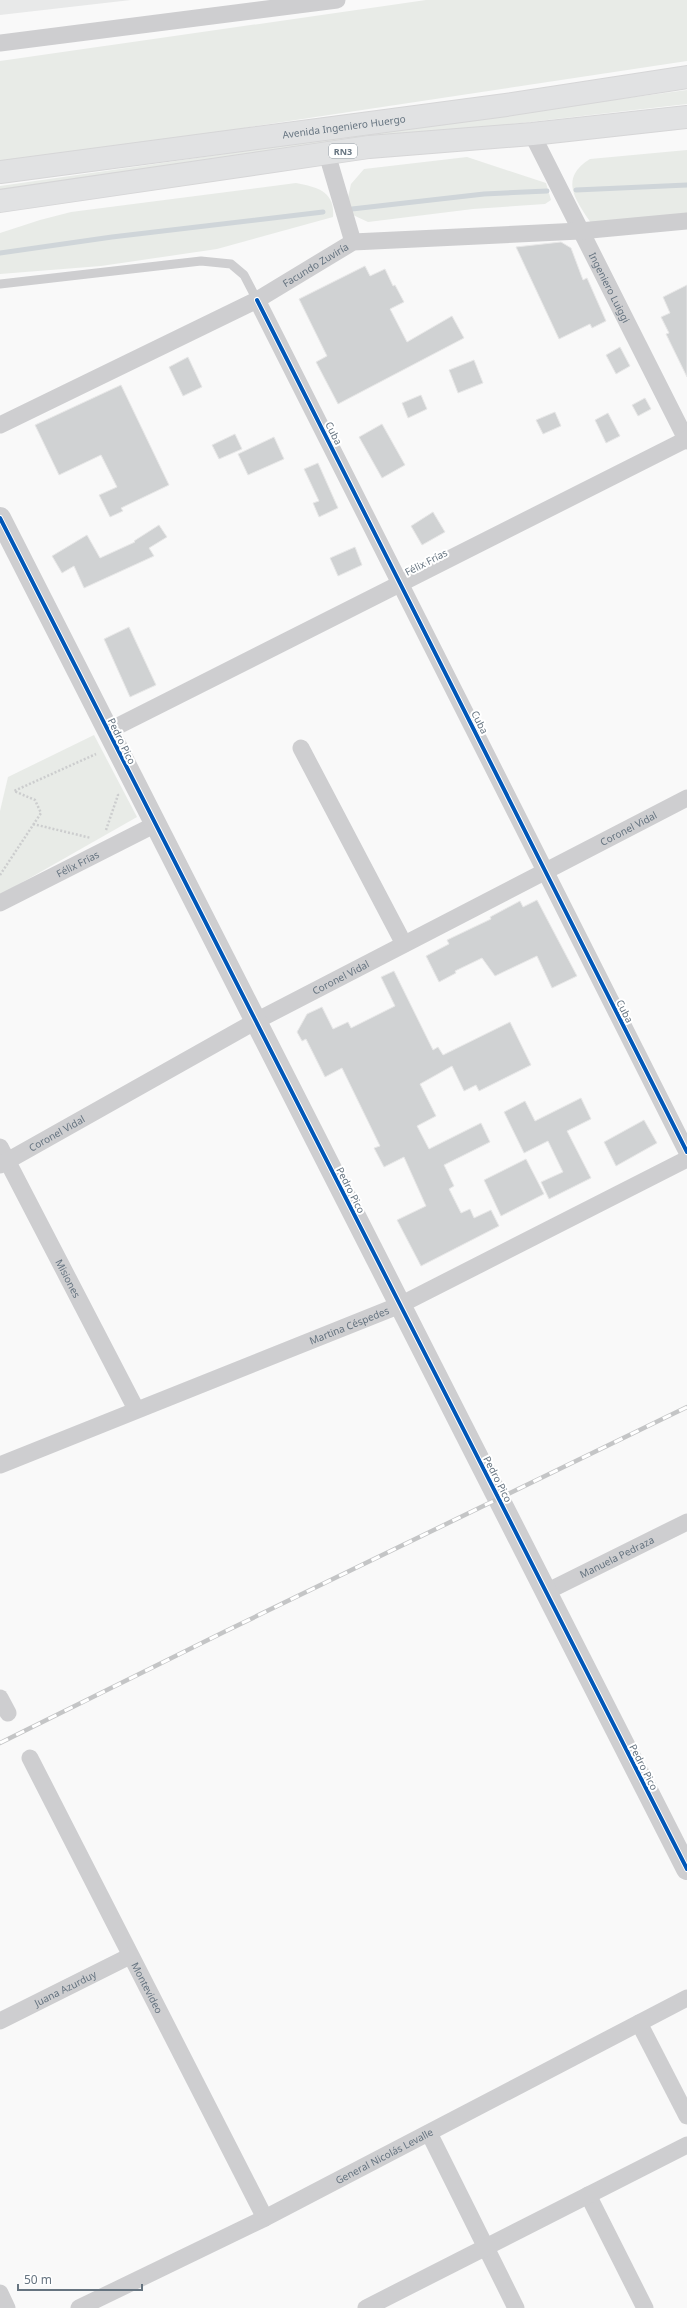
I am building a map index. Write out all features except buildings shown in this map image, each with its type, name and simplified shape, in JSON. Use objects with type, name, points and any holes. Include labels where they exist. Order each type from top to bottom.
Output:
[{"type":"highway","name":"Avenida Ingeniero Huergo","points":[[0,172],[506,105],[687,77]]},
{"type":"highway","name":"RN3","points":[[0,201],[369,147],[532,134],[687,117]]},
{"type":"street","points":[[0,42],[337,0]]},
{"type":"street","name":"Ingeniero Luiggi","points":[[532,134],[687,440]]},
{"type":"street","points":[[327,154],[353,242]]},
{"type":"street","name":"Facundo Zuviría","points":[[0,425],[257,300],[353,242],[580,231],[687,221]]},
{"type":"street","name":"Cuba","points":[[257,300],[687,1152]]},
{"type":"street","name":"Félix Frías","points":[[108,731],[687,440]]},
{"type":"street","name":"Pedro Pico","points":[[0,518],[154,825],[256,1021],[687,1869]]},
{"type":"street","points":[[301,748],[404,944]]},
{"type":"street","name":"Coronel Vidal","points":[[2,1158],[256,1021],[687,798]]},
{"type":"street","name":"Félix Frías","points":[[0,903],[154,825]]},
{"type":"street","name":"Misiones","points":[[2,1158],[136,1409]]},
{"type":"street","name":"Martina Céspedes","points":[[0,1465],[136,1409],[400,1305],[687,1159]]},
{"type":"street","name":"Manuela Pedraza","points":[[546,1592],[687,1522]]},
{"type":"street","name":"Montevideo","points":[[30,1758],[265,2218]]},
{"type":"street","name":"Juana Azurduy","points":[[0,2021],[130,1956]]},
{"type":"street","name":"General Nicolás Levalle","points":[[79,2308],[102,2303],[687,1998]]},
{"type":"street","points":[[639,2023],[687,2116]]},
{"type":"street","points":[[428,2133],[516,2308]]},
{"type":"street","points":[[366,2308],[687,2145]]},
{"type":"street","points":[[588,2195],[645,2308]]},
{"type":"street","points":[[0,2293],[7,2308]]},
{"type":"lane","points":[[0,284],[201,261],[231,264],[244,275],[257,300]]},
{"type":"path","points":[[0,875],[41,813],[35,800],[14,791],[96,754],[100,760]]},
{"type":"path","points":[[102,832],[107,830],[118,795],[114,788]]},
{"type":"path","points":[[33,824],[91,838]]},
{"type":"path","points":[[84,842],[96,835]]},
{"type":"shaded area","points":[[0,0],[131,0],[0,15]]},
{"type":"shaded area","points":[[426,0],[687,0],[687,61],[256,126],[111,151],[0,161],[0,61]]},
{"type":"shaded area","points":[[687,90],[687,104],[435,133],[0,192],[0,186],[427,125]]},
{"type":"shaded area","points":[[687,150],[687,213],[591,223],[575,197],[572,181],[580,166],[590,159]]},
{"type":"shaded area","points":[[467,157],[546,183],[551,200],[545,204],[473,209],[368,222],[353,215],[347,202],[351,184],[364,169]]},
{"type":"shaded area","points":[[296,183],[311,186],[328,196],[333,208],[333,217],[217,249],[101,266],[0,274],[0,233],[40,220],[71,212]]},
{"type":"shaded area","points":[[94,735],[137,817],[0,895],[0,811],[8,777]]},
{"type":"waterway","points":[[576,190],[687,185]]},
{"type":"waterway","points":[[352,209],[484,194],[547,191]]},
{"type":"waterway","points":[[0,253],[112,237],[323,212]]},
{"type":"railway","points":[[0,1743],[228,1630],[687,1407]]},
{"type":"cycle path","points":[[257,300],[687,1152]]},
{"type":"cycle path","points":[[0,518],[687,1869]]}]
